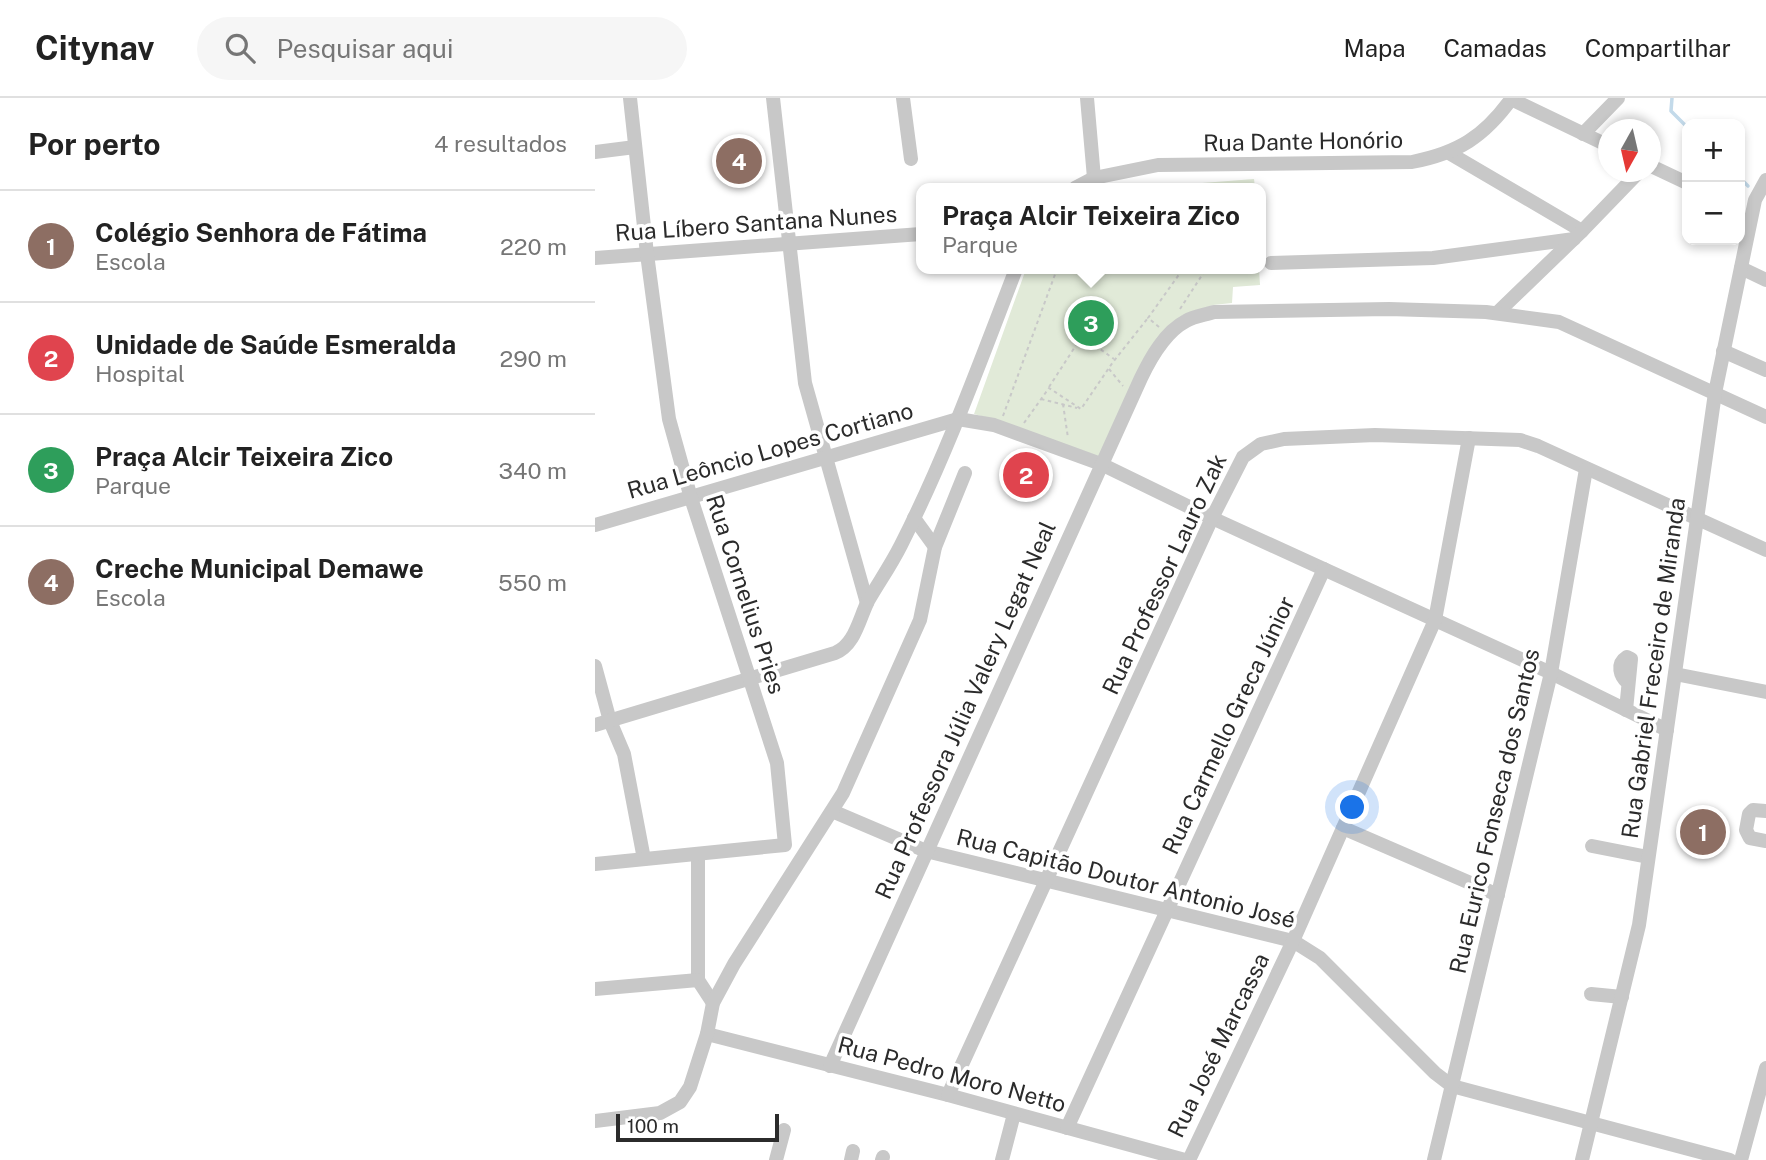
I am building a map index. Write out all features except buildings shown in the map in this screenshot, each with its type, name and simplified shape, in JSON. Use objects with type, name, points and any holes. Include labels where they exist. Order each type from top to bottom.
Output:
[{"type":"street","name":"Rua Cornelius Pries","points":[[630,98],[669,419],[691,498],[777,763],[785,845],[698,854]]},
{"type":"street","points":[[773,98],[805,383],[867,603]]},
{"type":"street","points":[[903,98],[911,159]]},
{"type":"street","points":[[1087,98],[1094,178]]},
{"type":"street","points":[[1512,98],[1598,141]]},
{"type":"street","name":"Rua Dante Honório","points":[[1084,183],[1094,178],[1158,166],[1412,162],[1449,153],[1485,129],[1512,98]]},
{"type":"street","points":[[1583,134],[1618,98]]},
{"type":"street","points":[[595,152],[635,147]]},
{"type":"street","points":[[1449,153],[1578,235]]},
{"type":"street","points":[[1661,171],[1685,182]]},
{"type":"street","name":"Rua Gabriel Freceiro de Miranda","points":[[1582,1160],[1639,925],[1715,393],[1741,268],[1746,210],[1765,181]]},
{"type":"street","points":[[1497,313],[1629,182]]},
{"type":"street","name":"Rua Líbero Santana Nunes","points":[[595,258],[916,234]]},
{"type":"street","points":[[1271,263],[1433,258],[1578,235]]},
{"type":"street","points":[[1741,268],[1766,280]]},
{"type":"street","points":[[595,725],[835,653],[846,647],[867,603],[916,521],[1014,274]]},
{"type":"street","name":"Rua Professora Júlia Valery Legat Neal","points":[[830,1066],[1101,464],[1153,355],[1168,336],[1186,321],[1214,312],[1389,309],[1497,313],[1559,322],[1766,416]]},
{"type":"street","points":[[1723,351],[1766,370]]},
{"type":"street","points":[[958,419],[994,425],[1101,464],[1212,518],[1551,673],[1667,730]]},
{"type":"street","name":"Rua Leôncio Lopes Cortiano","points":[[595,525],[958,419]]},
{"type":"street","name":"Rua Professor Lauro Zak","points":[[948,1096],[1212,518],[1243,457],[1261,444],[1285,439],[1375,435],[1520,440],[1766,550]]},
{"type":"street","name":"Rua José Marcassa","points":[[1187,1160],[1293,941],[1435,620],[1469,438]]},
{"type":"street","name":"Rua Eurico Fonseca dos Santos","points":[[1434,1160],[1551,673],[1586,469]]},
{"type":"street","points":[[595,1121],[660,1113],[680,1102],[690,1087],[707,1034],[713,1003],[734,964],[843,793],[919,620],[931,542],[965,473]]},
{"type":"street","points":[[916,521],[931,542]]},
{"type":"street","name":"Rua Carmello Greca Júnior","points":[[1067,1128],[1324,569]]},
{"type":"street","points":[[595,666],[610,721],[624,754],[645,859]]},
{"type":"street","points":[[1675,674],[1766,692]]},
{"type":"street","points":[[1626,710],[1628,683]]},
{"type":"street","points":[[1766,811],[1752,810],[1746,830],[1751,838],[1766,841]]},
{"type":"street","name":"Rua Capitão Doutor Antonio José","points":[[832,811],[926,851],[1293,941],[1320,958],[1435,1073],[1452,1086],[1730,1160]]},
{"type":"street","points":[[1343,828],[1499,895]]},
{"type":"street","points":[[1592,846],[1648,857]]},
{"type":"street","points":[[595,864],[698,854],[698,980],[713,1003]]},
{"type":"street","points":[[595,989],[698,980]]},
{"type":"street","points":[[1591,994],[1622,997]]},
{"type":"street","name":"Rua Pedro Moro Netto","points":[[707,1034],[1187,1160]]},
{"type":"street","points":[[1741,1160],[1766,1068]]},
{"type":"street","points":[[1002,1160],[1014,1114]]},
{"type":"street","points":[[776,1160],[784,1130]]},
{"type":"path","points":[[1001,422],[1054,274]]},
{"type":"path","points":[[1081,409],[1179,274]]},
{"type":"path","points":[[1176,313],[1203,274]]},
{"type":"path","points":[[1148,318],[1161,329]]},
{"type":"path","points":[[1021,428],[1082,336],[1115,360]]},
{"type":"path","points":[[1109,368],[1124,387]]},
{"type":"path","points":[[1049,388],[1081,409]]},
{"type":"path","points":[[1041,399],[1081,409]]},
{"type":"path","points":[[1063,404],[1070,446]]},
{"type":"green space","points":[[1254,179],[1254,183],[1202,183]]},
{"type":"green space","points":[[1024,274],[1259,274],[1260,285],[1233,287],[1232,303],[1213,305],[1185,315],[1100,457],[974,414]]},
{"type":"waterway","points":[[1672,98],[1671,111],[1682,122]]},
{"type":"waterway","points":[[1744,182],[1748,186]]},
{"type":"place","name":"Creche Municipal Demawe","points":[[739,161]]},
{"type":"place","name":"Praça Alcir Teixeira Zico","points":[[1091,323]]},
{"type":"place","name":"Unidade de Saúde Esmeralda","points":[[1026,475]]},
{"type":"place","name":"Colégio Senhora de Fátima","points":[[1703,832]]}]
